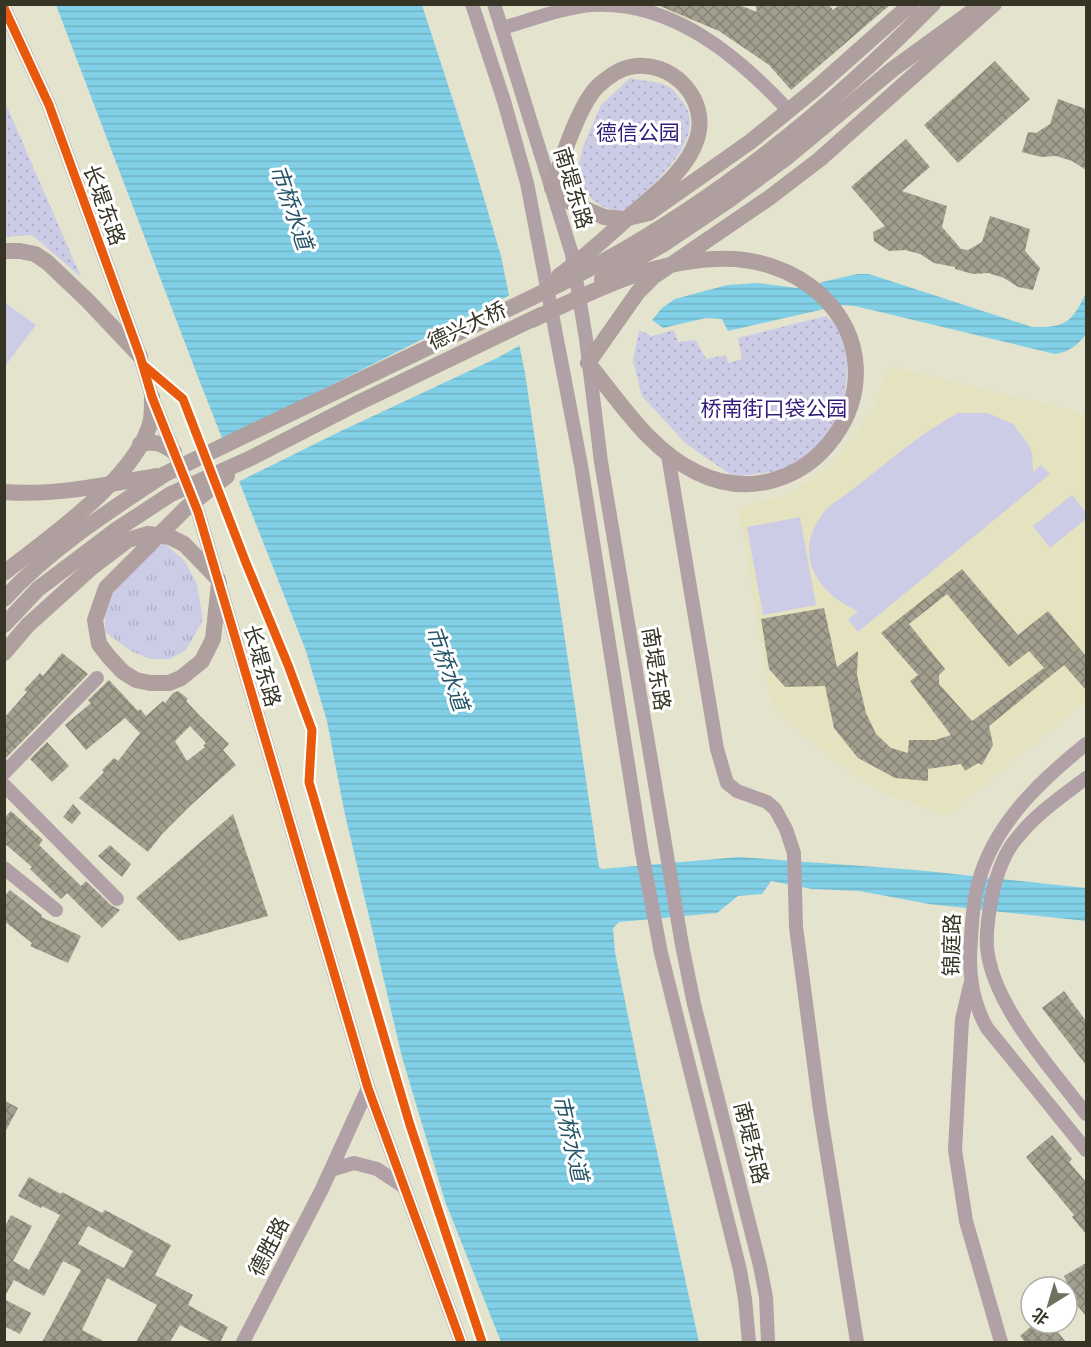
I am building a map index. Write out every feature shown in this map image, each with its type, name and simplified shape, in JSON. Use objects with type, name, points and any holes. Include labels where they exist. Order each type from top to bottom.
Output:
[{"type":"main road","points":[[522,302],[588,255],[665,184],[684,164],[697,139],[700,123],[695,100],[684,83],[673,73],[648,66],[628,67],[598,86],[583,109],[552,188],[570,202],[604,217],[624,219],[649,213],[750,142],[911,4]]},
{"type":"main road","name":"德兴大桥","points":[[4,598],[28,573],[123,502],[165,474],[609,260],[699,203],[774,149],[883,56],[933,4]]},
{"type":"main road","name":"德兴大桥","points":[[4,625],[38,589],[116,530],[171,494],[251,458],[394,385],[532,320],[662,245],[729,200],[809,140],[893,69],[981,4]]},
{"type":"main road","points":[[532,320],[595,290],[646,271],[714,259],[733,259],[772,266],[806,282],[838,313],[849,334],[855,354],[857,375],[847,415],[833,439],[801,470],[768,482],[750,484],[726,482],[696,473],[669,455],[641,428],[588,363],[638,292],[653,277],[769,198],[820,159],[994,4]]},
{"type":"main road","points":[[4,251],[35,254],[47,262],[140,356]]},
{"type":"main road","points":[[4,573],[96,500],[132,458],[151,421],[152,397]]},
{"type":"main road","points":[[140,444],[150,442],[162,444],[174,452]]},
{"type":"main road","points":[[128,540],[148,534],[170,537],[184,544],[218,581],[216,631],[202,661],[192,671],[169,683],[136,680],[123,672],[99,644],[95,620],[106,588],[186,508],[251,458]]},
{"type":"main road","points":[[4,492],[29,494],[53,492],[104,486],[165,474]]},
{"type":"main road","points":[[4,652],[28,625],[90,569],[128,540],[136,528],[136,513],[128,504],[118,500],[96,500]]},
{"type":"street","name":"南堤东路","points":[[472,4],[527,183],[581,465],[642,853],[661,953],[740,1270],[749,1342]]},
{"type":"street","name":"南堤东路","points":[[494,4],[572,254],[601,462],[682,945],[694,1004],[760,1266],[768,1342]]},
{"type":"street","points":[[502,28],[564,10],[591,5],[646,10],[671,18],[699,33],[753,75],[788,110]]},
{"type":"street","name":"长堤东路","points":[[4,8],[49,105],[140,356],[152,397],[198,512],[368,1088],[461,1342]]},
{"type":"street","points":[[669,455],[717,749],[722,767],[732,789],[767,802],[775,809],[794,853],[796,927],[820,1110],[857,1342]]},
{"type":"street","points":[[4,773],[97,678]]},
{"type":"street","name":"锦庭路","points":[[1086,744],[1016,809],[994,842],[976,893],[972,918],[971,983],[978,1012],[987,1028],[1086,1150]]},
{"type":"street","name":"锦庭路","points":[[1086,778],[1043,812],[1016,839],[998,873],[990,906],[987,946],[995,981],[1003,999],[1038,1051],[1086,1114]]},
{"type":"street","points":[[6,789],[117,899]]},
{"type":"street","points":[[4,868],[56,910]]},
{"type":"street","points":[[971,983],[962,1020],[955,1150],[966,1221],[1001,1342]]},
{"type":"street","name":"德胜路","points":[[243,1342],[331,1170],[368,1088]]},
{"type":"street","points":[[331,1170],[354,1162],[377,1169],[404,1187]]},
{"type":"shaded area","points":[[889,366],[1082,413],[1086,407],[1086,701],[946,816],[890,794],[851,773],[790,724],[771,704],[739,508],[788,495],[829,468],[859,431],[874,407]]},
{"type":"green space","name":"德信公园","points":[[630,78],[662,84],[672,89],[683,102],[689,116],[689,132],[683,147],[661,177],[624,211],[606,208],[594,201],[577,176],[582,149],[601,105]]},
{"type":"green space","points":[[4,102],[81,277],[32,235],[5,237]]},
{"type":"green space","points":[[4,302],[36,325],[5,366],[4,366]]},
{"type":"green space","name":"桥南街口袋公园","points":[[826,316],[833,322],[849,346],[844,409],[815,454],[786,470],[734,477],[685,443],[642,396],[633,361],[639,330],[652,336],[674,330],[678,342],[696,340],[706,359],[726,355],[728,363],[742,359],[738,338]]},
{"type":"green space","points":[[958,413],[988,413],[1013,424],[1032,453],[1033,472],[1041,465],[1050,474],[858,632],[848,620],[858,611],[831,595],[814,572],[809,545],[813,531],[821,516],[832,505],[917,439]]},
{"type":"green space","points":[[1072,495],[1086,512],[1086,519],[1050,548],[1033,526]]},
{"type":"green space","points":[[800,517],[816,605],[763,615],[747,527]]},
{"type":"green space","points":[[164,543],[184,560],[197,584],[203,620],[186,650],[170,659],[150,659],[131,651],[105,632],[105,602],[142,560]]},
{"type":"water","name":"市桥水道","points":[[56,5],[422,5],[501,256],[525,373],[599,867],[602,869],[739,857],[917,870],[1086,888],[1086,921],[929,904],[859,891],[812,889],[771,881],[762,894],[738,896],[717,913],[619,922],[613,928],[615,952],[639,1070],[699,1342],[501,1342],[445,1201],[402,1057],[344,810],[327,721],[306,651],[198,377]]},
{"type":"water","points":[[857,274],[869,274],[1032,327],[1053,326],[1066,321],[1072,317],[1086,293],[1086,334],[1073,347],[1055,354],[855,306],[842,305],[728,331],[722,319],[706,318],[663,328],[652,320],[662,308],[675,299],[727,285],[758,283],[797,288]]},
{"type":"pier","points":[[512,294],[522,344],[236,483],[220,441]]},
{"type":"building","points":[[655,4],[737,4],[757,12],[755,4],[828,4],[833,10],[840,4],[891,4],[791,90],[769,65],[719,31]]},
{"type":"building","points":[[995,61],[1030,99],[958,163],[924,125]]},
{"type":"building","points":[[1058,99],[1086,109],[1086,170],[1072,161],[1056,156],[1041,157],[1022,152],[1028,132],[1036,133],[1050,124]]},
{"type":"building","points":[[906,139],[930,167],[902,191],[947,206],[942,227],[961,249],[968,250],[982,242],[990,216],[1030,229],[1025,251],[1040,268],[1033,290],[1018,287],[1004,278],[988,273],[973,274],[955,269],[955,267],[934,263],[920,254],[905,250],[889,251],[874,241],[873,232],[885,226],[851,187]]},
{"type":"building","points":[[962,569],[1018,635],[1048,611],[1086,656],[1086,690],[1064,665],[989,726],[993,745],[982,765],[978,763],[965,771],[961,764],[928,769],[928,781],[895,778],[858,758],[834,728],[825,686],[785,687],[769,669],[761,619],[824,608],[837,667],[858,651],[857,675],[866,713],[876,734],[891,748],[908,753],[909,740],[935,740],[951,735],[910,681],[918,675],[881,633]],"holes":[[[947,594],[1009,667],[1029,651],[1044,668],[972,721],[939,684],[939,675],[945,669],[909,624]]]},
{"type":"building","points":[[62,653],[88,674],[4,760],[4,718],[27,692],[24,690],[40,673],[43,676]]},
{"type":"building","points":[[109,680],[138,711],[140,709],[146,716],[178,691],[229,744],[223,750],[236,765],[191,805],[162,834],[148,852],[79,798],[114,758],[118,761],[140,733],[125,718],[86,750],[65,725],[91,703],[88,700]],"holes":[[[190,726],[206,743],[203,746],[205,747],[187,761],[175,741]]]},
{"type":"building","points":[[47,742],[69,766],[52,782],[30,759]]},
{"type":"building","points":[[73,804],[81,813],[72,824],[63,817]]},
{"type":"building","points":[[11,811],[43,840],[39,845],[81,886],[86,881],[111,905],[120,910],[102,928],[67,893],[61,899],[30,869],[32,867],[4,843],[4,818]]},
{"type":"building","points":[[233,814],[268,916],[179,941],[136,898]]},
{"type":"building","points":[[110,845],[131,864],[122,877],[98,856]]},
{"type":"building","points":[[10,890],[42,915],[41,917],[81,936],[68,963],[30,946],[32,943],[4,921],[4,897]]},
{"type":"building","points":[[1064,991],[1086,1021],[1086,1065],[1042,1008]]},
{"type":"building","points":[[4,1100],[18,1108],[4,1134]]},
{"type":"building","points":[[1052,1135],[1072,1159],[1069,1162],[1086,1182],[1086,1234],[1072,1217],[1074,1215],[1026,1157]]},
{"type":"building","points":[[29,1177],[102,1213],[105,1210],[171,1245],[155,1275],[193,1295],[188,1305],[228,1327],[220,1342],[212,1342],[180,1325],[170,1342],[136,1342],[157,1305],[107,1278],[82,1330],[105,1342],[42,1342],[81,1270],[63,1261],[44,1296],[14,1280],[4,1298],[4,1228],[11,1215],[32,1226],[13,1261],[29,1270],[60,1215],[18,1196]],"holes":[[[88,1226],[133,1251],[124,1268],[78,1244]]]},
{"type":"building","points":[[1086,1263],[1086,1316],[1079,1308],[1079,1275],[1066,1275]]},
{"type":"building","points":[[4,1299],[31,1313],[20,1334],[4,1326]]},
{"type":"building","points":[[1060,1335],[1066,1342],[1025,1342],[1020,1336]]},
{"type":"cycle path","points":[[4,8],[49,105],[140,356],[152,397],[198,512],[368,1088],[461,1342]]},
{"type":"cycle path","points":[[143,365],[183,399],[312,730],[309,782],[410,1125],[482,1342]]}]
